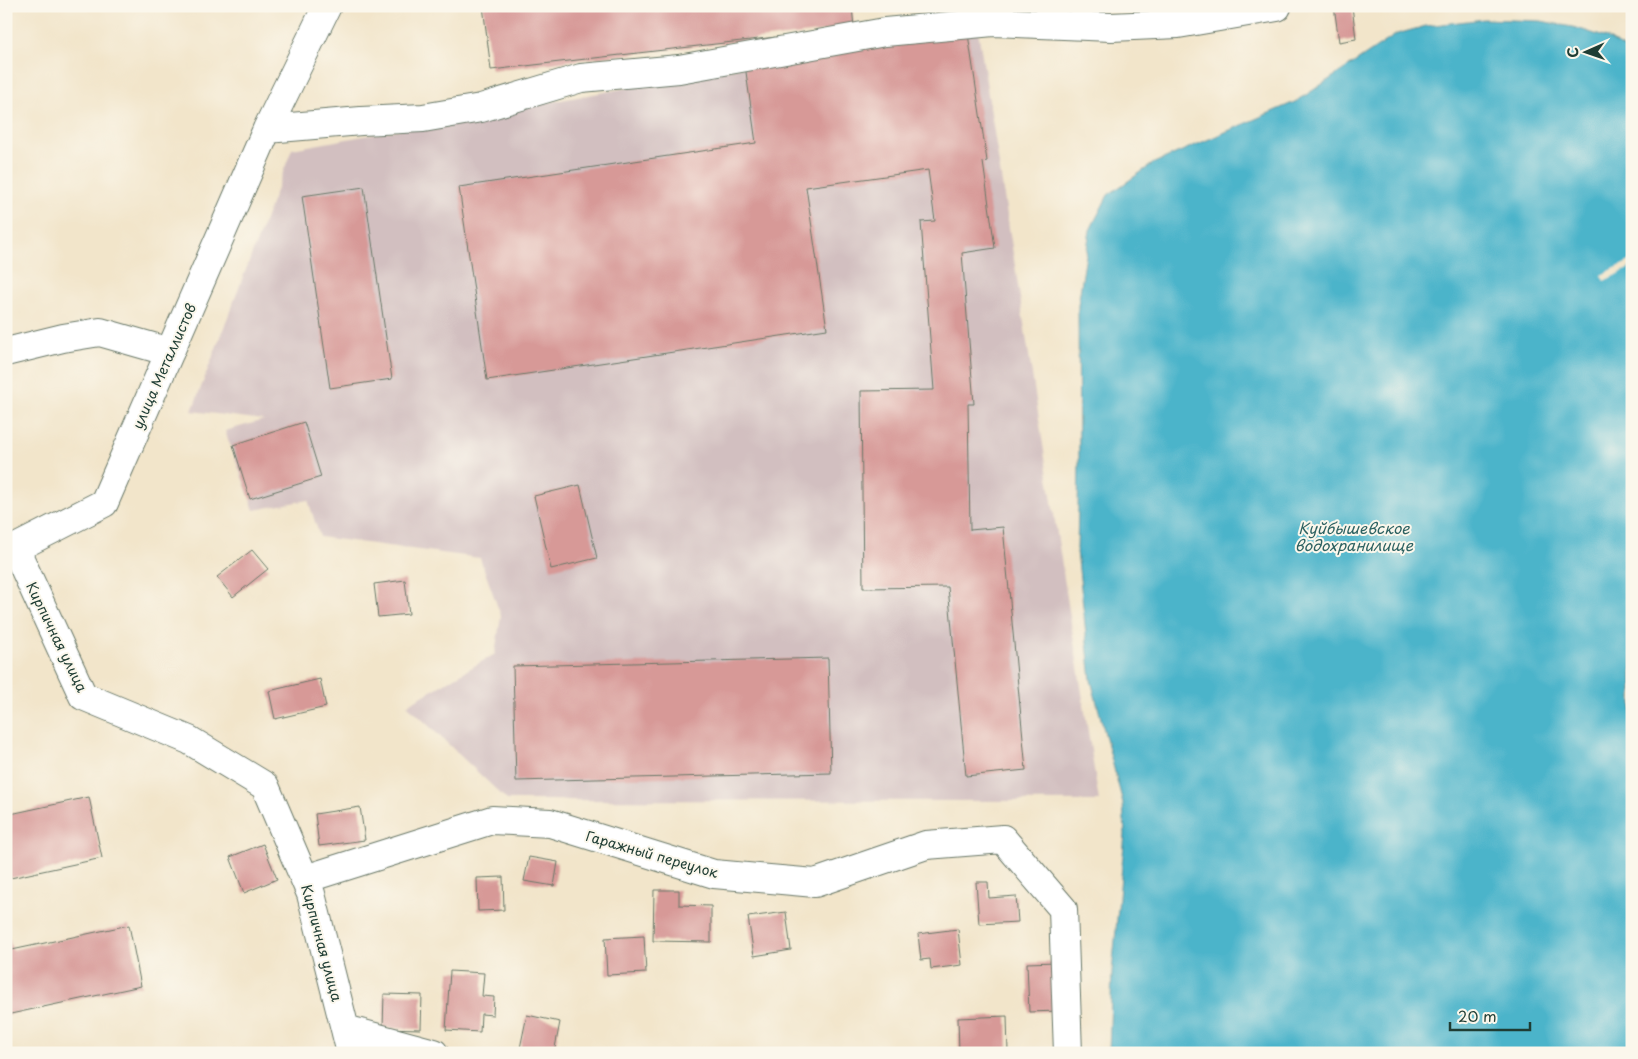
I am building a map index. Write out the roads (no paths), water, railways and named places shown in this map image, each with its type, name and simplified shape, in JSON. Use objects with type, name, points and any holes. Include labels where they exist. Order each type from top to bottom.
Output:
[{"type":"street","name":"улица Металлистов","points":[[11,550],[104,503],[267,129],[327,6]]},
{"type":"street","points":[[267,129],[422,118],[480,108],[581,78],[679,69],[885,32],[993,22],[1111,27],[1178,24],[1277,7]]},
{"type":"street","points":[[6,352],[63,338],[100,332],[170,352]]},
{"type":"street","name":"Кирпичная улица","points":[[11,550],[83,696],[190,740],[265,786],[311,894],[348,1041]]},
{"type":"street","name":"Гаражный переулок","points":[[305,879],[492,820],[550,823],[714,874],[815,883],[926,845],[1003,839],[1063,908],[1068,1053]]},
{"type":"street","points":[[348,1041],[434,1053]]},
{"type":"water","name":"Куйбышевское водохранилище","points":[[1484,19],[1541,21],[1577,28],[1607,38],[1632,53],[1632,1053],[1109,1053],[1112,972],[1125,834],[1123,803],[1091,680],[1077,551],[1079,463],[1078,305],[1090,230],[1108,195],[1154,163],[1297,101],[1397,34],[1426,26]]}]
